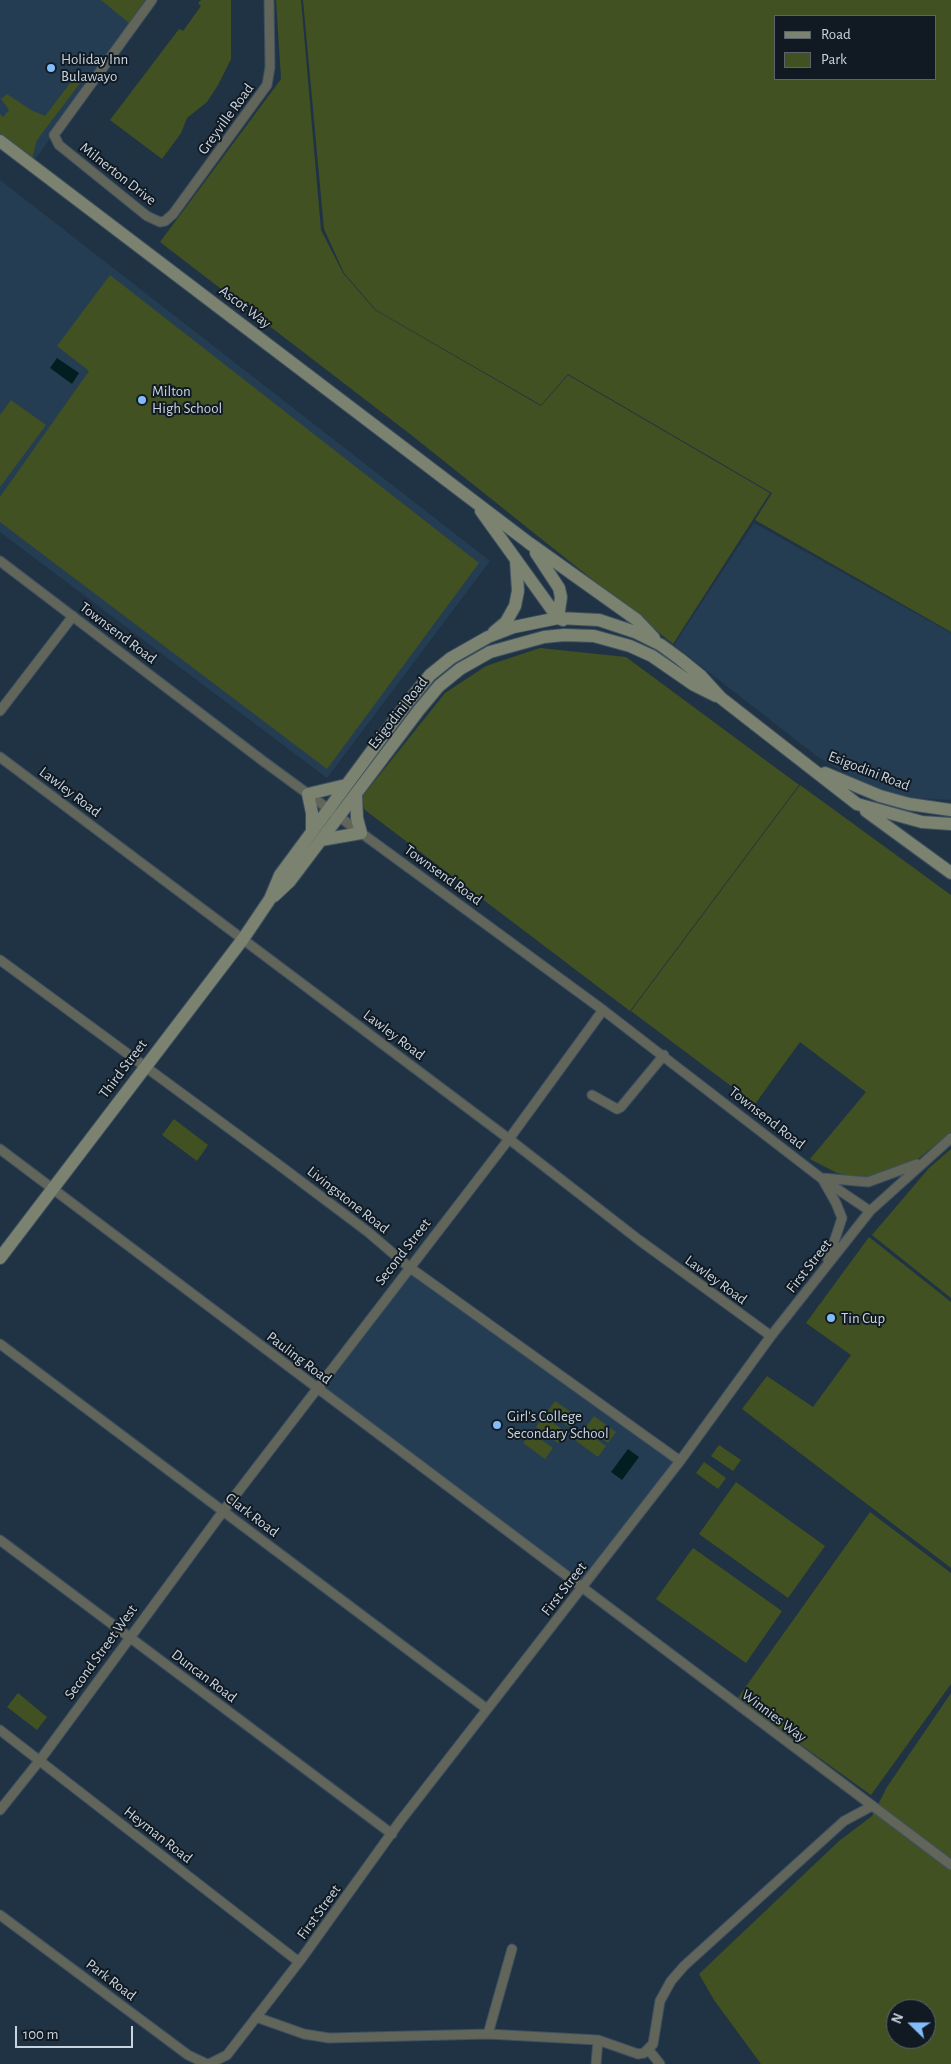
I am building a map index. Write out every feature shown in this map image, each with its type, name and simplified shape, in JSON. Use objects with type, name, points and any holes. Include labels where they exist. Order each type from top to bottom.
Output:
[{"type":"main road","name":"Ascot Way","points":[[0,141],[529,543]]},
{"type":"main road","points":[[472,499],[558,618],[575,625],[610,632],[622,638],[630,646]]},
{"type":"main road","points":[[529,543],[554,576],[559,588],[561,597],[558,618]]},
{"type":"main road","points":[[529,543],[637,620],[661,645]]},
{"type":"main road","points":[[488,637],[506,622],[514,606],[518,575],[515,558]]},
{"type":"main road","points":[[490,652],[502,640],[558,618]]},
{"type":"main road","name":"Esigodini Road","points":[[334,813],[346,785],[430,675],[467,647],[514,627],[558,618],[580,618],[616,624],[661,645],[701,676],[721,698],[857,804],[922,822],[951,824]]},
{"type":"main road","name":"Esigodini Road","points":[[334,813],[356,794],[439,686],[460,669],[490,652],[520,642],[564,635],[594,636],[630,646],[652,656],[694,685],[721,698]]},
{"type":"main road","name":"Esigodini Road","points":[[805,763],[880,796],[909,804],[951,810]]},
{"type":"main road","points":[[346,785],[308,794],[316,836],[361,833],[356,818],[356,794]]},
{"type":"main road","points":[[857,804],[951,873]]},
{"type":"main road","name":"Third Street","points":[[0,1258],[243,939],[270,899],[280,875],[316,836],[334,813]]},
{"type":"street","name":"Milnerton Drive","points":[[152,0],[56,132],[55,141],[147,216],[165,221],[173,214]]},
{"type":"street","name":"Greyville Road","points":[[173,214],[267,85],[270,67],[269,0]]},
{"type":"street","name":"Townsend Road","points":[[0,561],[308,794],[664,1055],[822,1178],[870,1211]]},
{"type":"street","points":[[0,711],[73,616]]},
{"type":"street","name":"Lawley Road","points":[[0,756],[509,1139],[639,1240],[771,1336]]},
{"type":"street","name":"Livingstone Road","points":[[0,960],[309,1187],[409,1266],[680,1461]]},
{"type":"street","name":"Second Street","points":[[224,1510],[409,1266],[509,1139],[603,1010]]},
{"type":"street","points":[[592,1095],[617,1109],[622,1107],[664,1055]]},
{"type":"street","name":"First Street","points":[[208,2064],[227,2055],[299,1962],[392,1834],[487,1709],[680,1461],[771,1336],[870,1211],[951,1138]]},
{"type":"street","name":"Pauling Road","points":[[0,1149],[582,1588]]},
{"type":"street","points":[[822,1178],[868,1182],[923,1162]]},
{"type":"street","points":[[822,1178],[842,1218],[826,1267]]},
{"type":"street","name":"Clark Road","points":[[0,1344],[224,1510],[487,1709]]},
{"type":"street","name":"Second Street West","points":[[0,1810],[40,1760],[224,1510]]},
{"type":"street","name":"Duncan Road","points":[[0,1540],[392,1834]]},
{"type":"street","name":"Winnies Way","points":[[582,1588],[951,1865]]},
{"type":"street","name":"Heyman Road","points":[[0,1730],[299,1962]]},
{"type":"street","points":[[256,2017],[304,2034],[337,2038],[488,2034],[598,2040],[638,2054],[653,2044],[660,2001],[671,1981],[684,1966],[844,1821],[872,1806]]},
{"type":"street","name":"Park Road","points":[[0,1915],[188,2055],[208,2064]]},
{"type":"street","points":[[488,2034],[512,1949]]},
{"type":"street","points":[[596,2064],[598,2040]]},
{"type":"street","points":[[648,2049],[660,2064]]},
{"type":"shaded area","name":"Holiday Inn Bulawayo","points":[[0,0],[151,0],[33,162],[0,136]]},
{"type":"shaded area","name":"Milton High School","points":[[0,180],[490,561],[327,778],[0,532]]},
{"type":"shaded area","points":[[57,358],[79,373],[72,384],[50,368]]},
{"type":"shaded area","points":[[754,523],[951,633],[951,800],[899,797],[860,782],[818,757],[674,645]]},
{"type":"shaded area","name":"Girl's College Secondary School","points":[[410,1272],[675,1461],[580,1583],[322,1388]]},
{"type":"shaded area","points":[[628,1449],[639,1457],[622,1480],[611,1472]]},
{"type":"green space","points":[[101,0],[145,0],[129,23]]},
{"type":"green space","points":[[201,0],[231,0],[231,59],[207,102],[187,118],[181,133],[162,159],[110,120],[179,29],[183,31],[201,6],[198,3]]},
{"type":"green space","points":[[276,0],[301,0],[321,230],[343,273],[375,310],[541,406],[568,375],[770,493],[673,644],[410,434],[160,242],[281,79]]},
{"type":"green space","points":[[303,0],[951,0],[951,632],[755,520],[772,493],[568,374],[541,405],[376,310],[344,273],[324,229]]},
{"type":"green space","points":[[74,78],[81,82],[37,140],[32,158],[0,134],[0,114],[3,117],[9,110],[1,99],[7,94],[31,110],[45,116]]},
{"type":"green space","name":"Milton High School","points":[[110,275],[479,563],[327,769],[0,522],[0,497],[89,371],[57,346]]},
{"type":"green space","points":[[11,400],[46,425],[0,487],[0,415]]},
{"type":"green space","points":[[540,648],[626,657],[799,785],[630,1011],[365,810],[361,798],[445,693],[486,666]]},
{"type":"green space","points":[[800,785],[951,895],[951,1132],[917,1160],[869,1181],[837,1173],[810,1159],[866,1092],[800,1042],[755,1104],[631,1011]]},
{"type":"green space","points":[[174,1119],[208,1145],[197,1161],[162,1135]]},
{"type":"green space","points":[[951,1149],[951,1298],[872,1235],[929,1168]]},
{"type":"green space","points":[[869,1237],[951,1302],[951,1568],[742,1409],[767,1376],[813,1407],[851,1355],[806,1323]]},
{"type":"green space","points":[[555,1401],[577,1416],[569,1427],[547,1412]]},
{"type":"green space","points":[[544,1416],[566,1432],[558,1443],[536,1427]]},
{"type":"green space","points":[[594,1416],[616,1432],[608,1443],[586,1427]]},
{"type":"green space","points":[[584,1430],[606,1446],[598,1457],[576,1441]]},
{"type":"green space","points":[[531,1432],[553,1448],[545,1459],[523,1443]]},
{"type":"green space","points":[[719,1445],[741,1460],[733,1471],[711,1456]]},
{"type":"green space","points":[[704,1462],[726,1478],[718,1489],[696,1473]]},
{"type":"green space","points":[[736,1482],[825,1546],[788,1598],[699,1534]]},
{"type":"green space","points":[[870,1512],[951,1573],[951,1684],[871,1795],[737,1699]]},
{"type":"green space","points":[[693,1548],[782,1611],[746,1663],[656,1599]]},
{"type":"green space","points":[[18,1693],[47,1717],[37,1730],[7,1707]]},
{"type":"green space","points":[[951,1693],[951,2064],[761,2064],[714,2000],[699,1974],[839,1841],[872,1816],[887,1787]]},
{"type":"place","name":"Holiday Inn Bulawayo","points":[[51,68]]},
{"type":"place","name":"Milton High School","points":[[142,400]]},
{"type":"place","name":"Tin Cup","points":[[831,1318]]},
{"type":"place","name":"Girl's College Secondary School","points":[[497,1425]]}]
